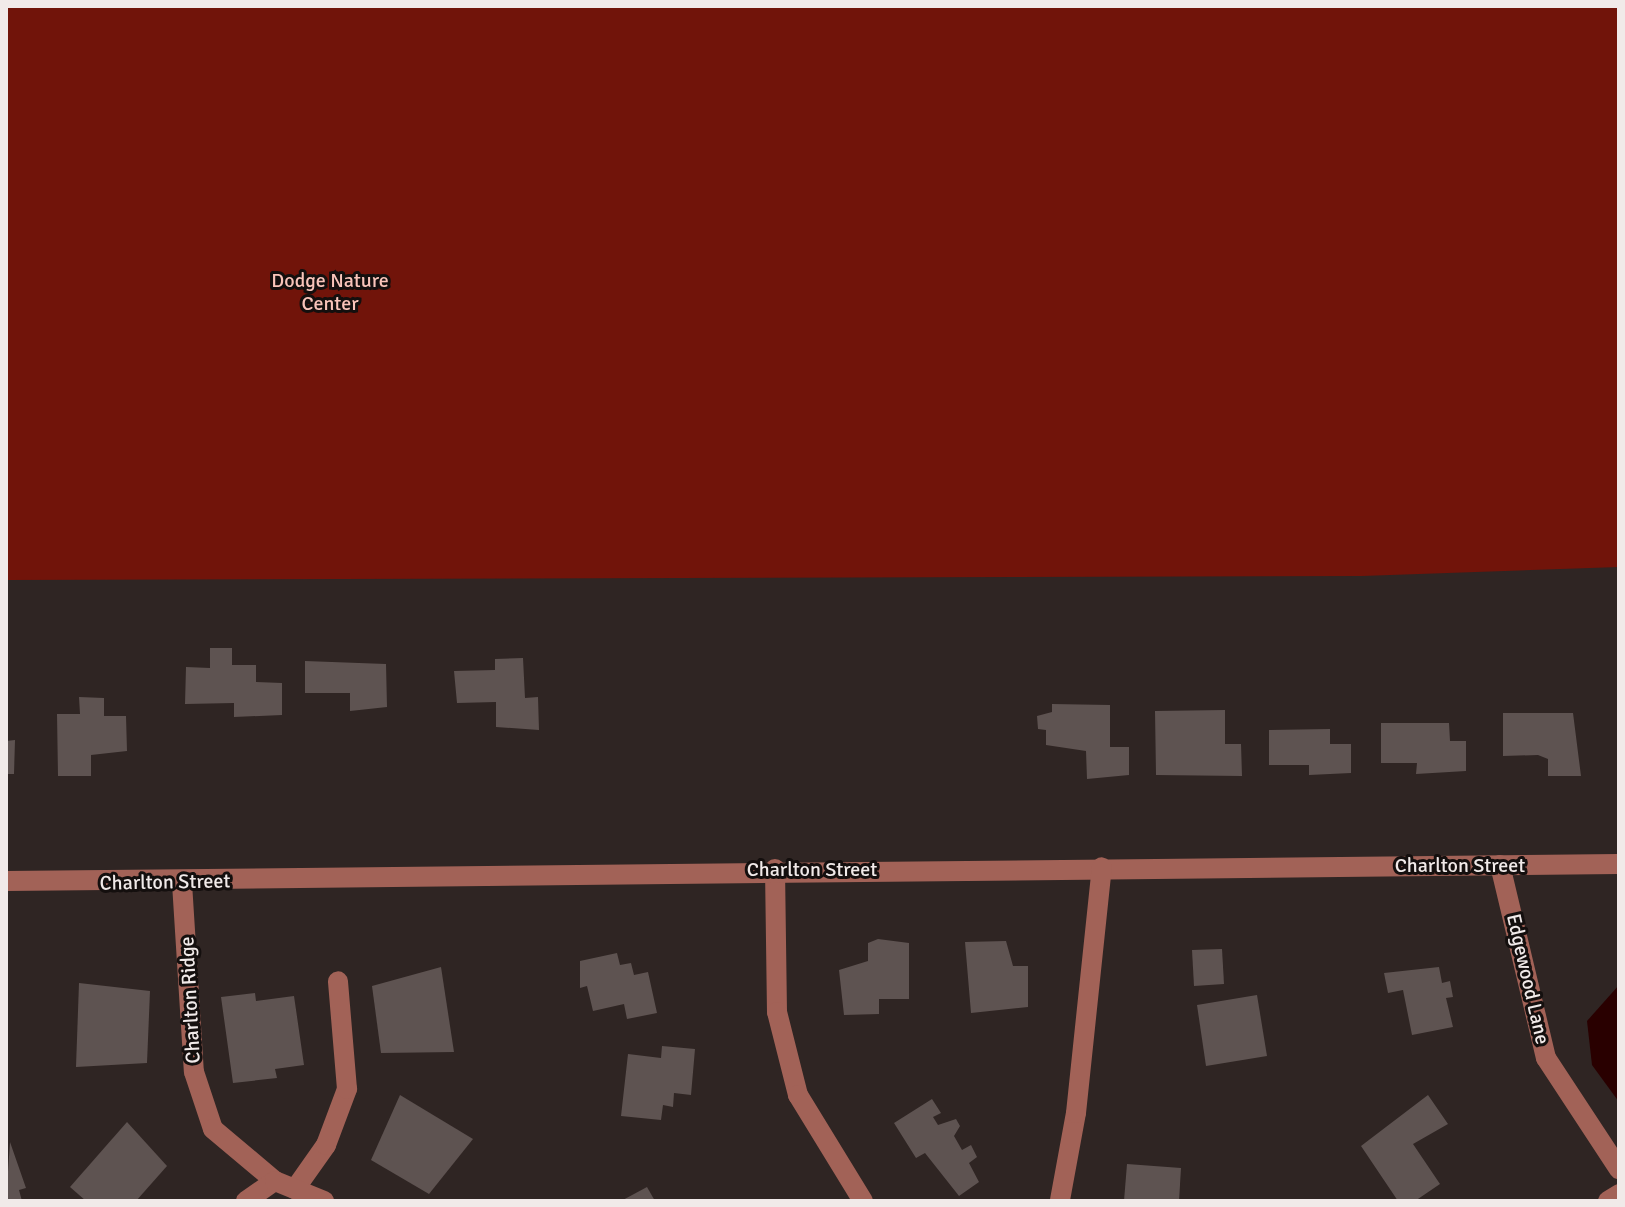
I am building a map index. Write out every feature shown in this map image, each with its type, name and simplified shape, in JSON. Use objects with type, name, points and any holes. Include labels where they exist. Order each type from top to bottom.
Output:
[{"type":"street","name":"Charlton Street","points":[[6,881],[182,883],[775,869],[1619,864]]},
{"type":"street","name":"Edgewood Lane","points":[[1500,865],[1546,1058],[1619,1169]]},
{"type":"street","points":[[1060,1200],[1078,1097],[1102,867]]},
{"type":"street","points":[[775,869],[777,1012],[798,1095],[863,1201]]},
{"type":"street","name":"Charlton Ridge","points":[[182,883],[194,1072],[213,1129],[275,1181],[324,1201]]},
{"type":"street","points":[[295,1189],[326,1145],[347,1089],[338,981]]},
{"type":"street","points":[[246,1201],[275,1181]]},
{"type":"street","points":[[1608,1201],[1619,1194]]},
{"type":"green space","name":"Dodge Nature Center","points":[[6,6],[1619,6],[1619,567],[1362,576],[6,580]]},
{"type":"shaded area","points":[[1619,985],[1619,1102],[1592,1065],[1587,1021]]},
{"type":"building","points":[[210,648],[232,648],[232,665],[256,665],[256,682],[282,683],[282,715],[234,717],[234,703],[185,704],[186,667],[210,668]]},
{"type":"building","points":[[523,658],[525,698],[538,697],[539,730],[496,727],[496,702],[457,703],[454,671],[495,670],[495,659]]},
{"type":"building","points":[[305,661],[386,664],[387,707],[350,711],[350,693],[305,693]]},
{"type":"building","points":[[79,697],[104,698],[104,716],[126,716],[127,751],[91,755],[91,776],[58,776],[57,714],[80,714]]},
{"type":"building","points":[[1052,704],[1110,705],[1110,747],[1129,747],[1129,775],[1087,779],[1086,751],[1046,745],[1046,730],[1038,729],[1037,716],[1052,712]]},
{"type":"building","points":[[1225,710],[1225,744],[1241,744],[1242,776],[1156,775],[1155,711]]},
{"type":"building","points":[[1503,713],[1573,713],[1581,776],[1548,776],[1548,759],[1538,755],[1503,756]]},
{"type":"building","points":[[1381,723],[1449,723],[1450,741],[1466,741],[1466,771],[1416,774],[1417,763],[1381,763]]},
{"type":"building","points":[[1330,729],[1330,744],[1351,744],[1351,773],[1309,775],[1309,765],[1269,765],[1269,730]]},
{"type":"building","points":[[15,740],[14,774],[6,774],[6,741]]},
{"type":"building","points":[[878,939],[909,943],[909,999],[879,999],[879,1014],[844,1015],[839,970],[868,961],[868,943]]},
{"type":"building","points":[[1006,941],[1013,966],[1028,966],[1028,1007],[971,1013],[965,942]]},
{"type":"building","points":[[1222,949],[1224,984],[1194,986],[1192,950]]},
{"type":"building","points":[[617,953],[620,965],[631,963],[634,975],[648,972],[657,1013],[627,1019],[624,1004],[593,1011],[587,986],[580,988],[580,961]]},
{"type":"building","points":[[441,967],[454,1052],[381,1053],[372,986]]},
{"type":"building","points":[[1439,967],[1442,983],[1450,981],[1453,997],[1446,998],[1453,1027],[1412,1035],[1403,990],[1388,993],[1384,973]]},
{"type":"building","points":[[79,983],[150,991],[147,1063],[76,1067]]},
{"type":"building","points":[[255,993],[256,1001],[294,996],[304,1065],[275,1069],[277,1078],[233,1083],[221,997]]},
{"type":"building","points":[[1257,995],[1267,1056],[1206,1066],[1197,1005]]},
{"type":"building","points":[[662,1046],[695,1049],[691,1095],[674,1093],[673,1107],[663,1105],[661,1120],[621,1116],[628,1054],[661,1058]]},
{"type":"building","points":[[400,1095],[473,1139],[429,1194],[371,1160]]},
{"type":"building","points":[[1428,1095],[1448,1124],[1413,1144],[1440,1184],[1415,1201],[1398,1201],[1361,1146]]},
{"type":"building","points":[[932,1099],[941,1113],[933,1117],[938,1125],[956,1119],[960,1126],[954,1136],[962,1150],[971,1145],[977,1157],[969,1163],[979,1182],[959,1196],[925,1153],[916,1158],[894,1123]]},
{"type":"building","points":[[127,1122],[167,1166],[136,1201],[86,1201],[70,1187]]},
{"type":"building","points":[[10,1142],[26,1188],[19,1190],[22,1201],[6,1201]]},
{"type":"building","points":[[1127,1164],[1181,1168],[1179,1201],[1124,1201]]},
{"type":"building","points":[[647,1187],[655,1201],[621,1201]]}]
